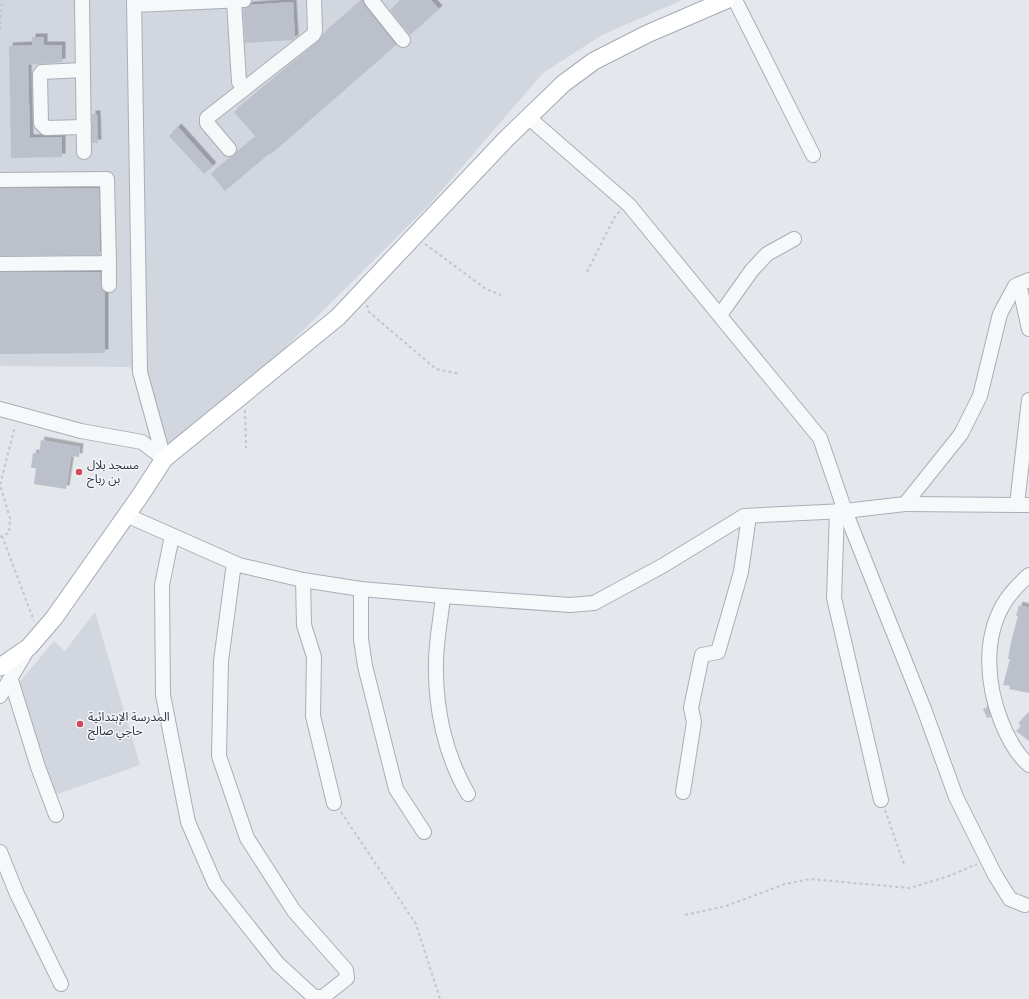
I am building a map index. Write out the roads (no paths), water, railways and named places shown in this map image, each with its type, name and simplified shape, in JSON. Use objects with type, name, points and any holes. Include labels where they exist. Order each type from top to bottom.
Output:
[{"type":"main road","points":[[5,674],[54,618],[164,459],[245,395],[338,317],[528,117],[564,83],[594,62],[704,4],[726,0]]},
{"type":"street","points":[[82,0],[84,152]]},
{"type":"street","points":[[164,459],[140,372],[134,2],[239,0],[238,82],[244,89]]},
{"type":"street","points":[[229,149],[207,123],[207,118],[313,35],[315,31],[314,0]]},
{"type":"street","points":[[371,0],[403,40]]},
{"type":"street","points":[[735,0],[813,155]]},
{"type":"street","points":[[83,70],[42,72],[40,75],[41,123],[46,128],[84,127]]},
{"type":"street","points":[[528,117],[627,203],[820,438],[841,511],[924,709],[956,797],[1010,899],[1025,905]]},
{"type":"street","points":[[0,180],[107,179],[109,285]]},
{"type":"street","points":[[720,315],[752,270],[767,254],[794,239]]},
{"type":"street","points":[[0,264],[109,263]]},
{"type":"street","points":[[905,504],[961,434],[980,396],[1000,314],[1015,286],[1024,282],[1029,329]]},
{"type":"street","points":[[126,515],[234,563],[303,580],[361,589],[443,596],[570,605],[594,603],[664,565],[744,516],[841,511],[905,504],[1023,504],[1029,400]]},
{"type":"street","points":[[0,409],[81,431],[142,442],[164,459]]},
{"type":"street","points":[[841,511],[834,598],[881,800]]},
{"type":"street","points":[[683,792],[694,722],[691,708],[702,655],[718,652],[740,572],[749,516]]},
{"type":"street","points":[[172,536],[162,585],[163,695],[188,822],[216,884],[239,915],[278,964],[314,997],[323,997],[347,978],[346,970],[294,911],[247,838],[219,756],[221,661],[234,563]]},
{"type":"street","points":[[1029,575],[1003,605],[991,636],[989,678],[997,712],[1008,738],[1029,764]]},
{"type":"street","points":[[303,580],[304,624],[314,657],[313,716],[334,803]]},
{"type":"street","points":[[361,589],[361,639],[365,666],[396,789],[424,832]]},
{"type":"street","points":[[443,596],[436,662],[438,711],[456,773],[468,794]]},
{"type":"street","points":[[0,696],[5,674]]},
{"type":"street","points":[[5,674],[56,815]]},
{"type":"street","points":[[0,852],[17,894],[61,984]]},
{"type":"place","name":"مسجد بلال بن رباح","points":[[79,472]]},
{"type":"place","name":"المدرسة الإبتدائية حاجي صالح","points":[[80,724]]}]
